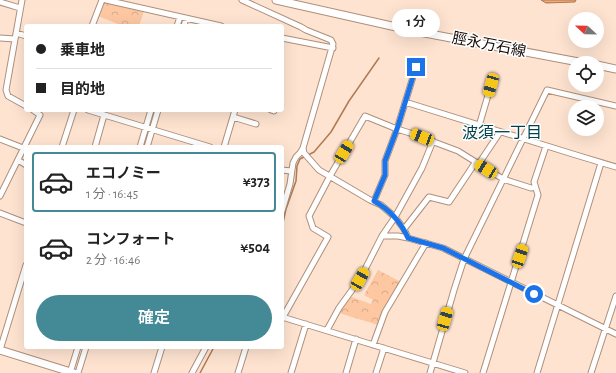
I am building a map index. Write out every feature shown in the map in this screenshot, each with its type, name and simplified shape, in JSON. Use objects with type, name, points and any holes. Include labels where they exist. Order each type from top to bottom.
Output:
[{"type":"main road","name":"脛永万石線","points":[[276,0],[414,31],[568,60]]},
{"type":"main road","points":[[604,66],[616,69]]},
{"type":"main road","points":[[0,350],[73,373]]},
{"type":"street","points":[[22,0],[6,90],[8,96],[24,105]]},
{"type":"street","points":[[93,24],[102,0]]},
{"type":"street","points":[[106,0],[212,24]]},
{"type":"street","points":[[242,0],[331,40],[333,44],[303,148],[293,163],[290,184],[284,204]]},
{"type":"street","points":[[0,2],[20,8]]},
{"type":"street","points":[[178,24],[180,17]]},
{"type":"street","points":[[184,24],[186,18]]},
{"type":"street","points":[[0,38],[24,36]]},
{"type":"street","points":[[284,38],[333,48]]},
{"type":"street","points":[[374,201],[385,175],[385,161],[397,129],[416,67]]},
{"type":"street","points":[[479,126],[491,85]]},
{"type":"street","points":[[430,373],[464,258],[547,90],[616,106]]},
{"type":"street","points":[[405,102],[479,126],[601,163],[616,166]]},
{"type":"street","points":[[25,145],[41,112]]},
{"type":"street","points":[[63,145],[73,112]]},
{"type":"street","points":[[94,112],[204,145]]},
{"type":"street","points":[[141,145],[150,112]]},
{"type":"street","points":[[148,145],[157,112]]},
{"type":"street","points":[[225,145],[234,112]]},
{"type":"street","points":[[96,145],[104,115]]},
{"type":"street","points":[[284,315],[328,237],[313,228],[309,216],[330,176],[366,116],[458,151],[503,179],[531,188],[535,187]]},
{"type":"street","points":[[233,117],[256,124]]},
{"type":"street","points":[[404,229],[429,197],[449,202],[500,132]]},
{"type":"street","points":[[0,139],[24,148],[0,196]]},
{"type":"street","points":[[327,330],[339,308],[360,279],[382,236],[422,168],[433,142]]},
{"type":"street","points":[[483,373],[538,195],[534,182],[546,146]]},
{"type":"street","points":[[303,148],[304,153],[319,170],[381,205],[395,216],[408,238]]},
{"type":"street","points":[[18,160],[24,164]]},
{"type":"street","points":[[537,373],[601,163]]},
{"type":"street","points":[[284,170],[291,171]]},
{"type":"street","points":[[0,214],[24,222]]},
{"type":"street","points":[[382,236],[398,236],[443,248],[616,334]]},
{"type":"street","points":[[374,345],[385,312],[426,243]]},
{"type":"street","points":[[0,350],[24,271]]},
{"type":"street","points":[[591,373],[616,296]]},
{"type":"street","points":[[284,317],[465,373]]},
{"type":"street","points":[[291,373],[306,324]]},
{"type":"street","points":[[346,373],[356,339]]},
{"type":"street","points":[[376,373],[384,348]]},
{"type":"street","points":[[73,373],[78,349]]},
{"type":"street","points":[[73,373],[85,349]]},
{"type":"street","points":[[154,373],[161,349]]},
{"type":"street","points":[[192,373],[205,349]]},
{"type":"street","points":[[238,373],[245,349]]},
{"type":"green space","points":[[103,1],[144,11],[140,24],[118,24],[98,16]]},
{"type":"green space","points":[[378,270],[401,282],[378,325],[339,313],[349,296],[371,304],[373,300],[364,295]]},
{"type":"shaded area","points":[[541,0],[576,0],[575,2],[546,3]]},
{"type":"waterway","points":[[284,218],[296,181],[297,166],[300,159],[314,152],[331,132],[349,101],[379,58]]},
{"type":"waterway","points":[[200,373],[213,349]]},
{"type":"district","name":"波須一丁目","points":[[502,133]]},
{"type":"route","points":[[416,67],[397,129],[385,161],[385,175],[374,201],[395,216],[408,238],[443,248],[534,294]]}]
